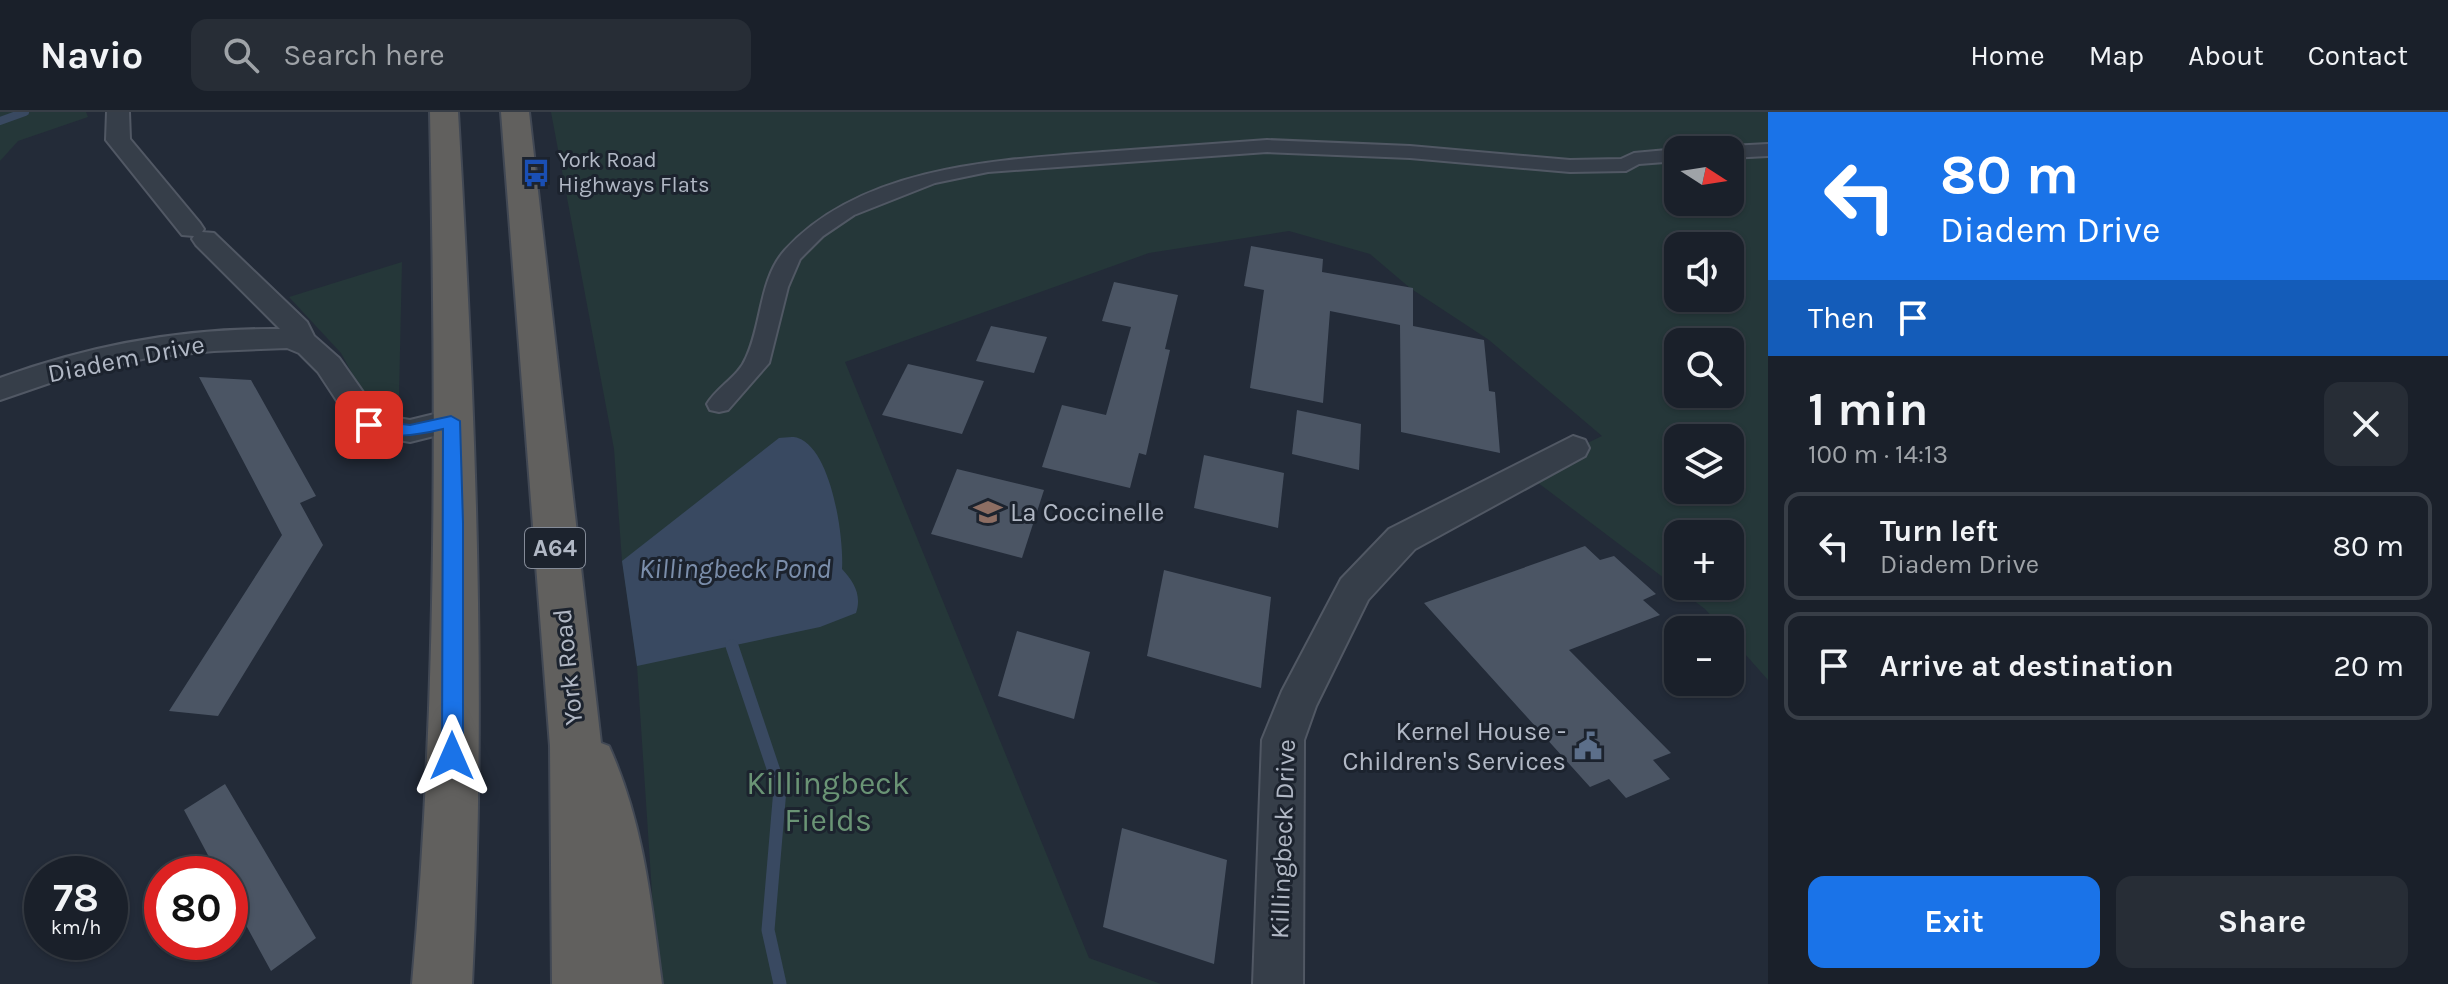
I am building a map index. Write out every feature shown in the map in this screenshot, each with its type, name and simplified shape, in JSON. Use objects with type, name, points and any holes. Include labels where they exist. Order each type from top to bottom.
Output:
[{"type":"highway","points":[[442,984],[452,844],[454,523],[444,112]]},
{"type":"highway","name":"York Road","points":[[515,112],[576,746],[582,984]]},
{"type":"highway","points":[[571,699],[615,840],[632,984]]},
{"type":"street","points":[[118,112],[118,140],[198,234],[297,329],[301,341],[317,352],[369,425],[410,431],[451,421]]},
{"type":"street","points":[[719,404],[757,363],[777,287],[791,256],[816,232],[847,211],[930,178],[988,166],[1267,146],[1465,155],[1570,166],[1626,165],[1634,159],[1664,156]]},
{"type":"street","points":[[1744,151],[1768,150]]},
{"type":"street","name":"Diadem Drive","points":[[0,390],[67,365],[189,342],[301,341]]},
{"type":"street","name":"Killingbeck Drive","points":[[1278,984],[1283,740],[1296,704],[1354,590],[1402,539],[1573,448]]},
{"type":"green space","points":[[0,112],[86,112],[88,117],[18,141],[0,161]]},
{"type":"green space","name":"Killingbeck Fields","points":[[551,112],[1768,112],[1768,680],[1744,653],[1744,616],[1711,616],[1693,600],[1744,600],[1744,520],[1664,520],[1664,578],[1525,473],[1602,436],[1489,340],[1410,288],[1370,254],[1289,231],[1149,253],[845,362],[1089,958],[1161,984],[658,984],[637,666],[622,561],[614,449]]},
{"type":"green space","points":[[402,262],[399,395],[380,405],[367,401],[341,353],[289,297]]},
{"type":"water","name":"Killingbeck Pond","points":[[796,437],[810,446],[820,459],[834,496],[841,537],[842,569],[857,595],[856,613],[820,627],[637,666],[622,561],[779,438]]},
{"type":"building","points":[[1251,246],[1323,259],[1322,272],[1413,288],[1413,326],[1484,340],[1489,391],[1495,392],[1500,453],[1401,432],[1400,325],[1330,311],[1323,403],[1250,388],[1264,290],[1244,286]]},
{"type":"building","points":[[1114,282],[1178,295],[1165,349],[1170,350],[1146,455],[1139,453],[1130,488],[1042,467],[1062,405],[1106,415],[1131,327],[1102,321]]},
{"type":"building","points":[[991,326],[1047,337],[1034,373],[976,361]]},
{"type":"building","points":[[908,364],[984,381],[962,434],[882,415]]},
{"type":"building","points":[[199,377],[251,380],[316,496],[300,503],[323,545],[218,716],[169,711],[282,535]]},
{"type":"building","points":[[1297,410],[1361,424],[1359,470],[1292,454]]},
{"type":"building","points":[[1204,455],[1284,473],[1278,528],[1194,508]]},
{"type":"building","name":"La Coccinelle","points":[[957,469],[1044,490],[1022,558],[931,534]]},
{"type":"building","points":[[1585,546],[1600,560],[1614,556],[1656,594],[1643,600],[1660,615],[1569,650],[1671,753],[1653,760],[1670,779],[1626,798],[1609,779],[1590,787],[1424,603]]},
{"type":"building","points":[[1164,570],[1271,597],[1261,688],[1147,656]]},
{"type":"building","points":[[1017,631],[1090,652],[1074,719],[998,696]]},
{"type":"building","points":[[225,784],[316,938],[271,971],[248,929],[248,856],[208,856],[184,810]]},
{"type":"building","points":[[1122,828],[1227,860],[1214,964],[1103,927]]},
{"type":"waterway","points":[[0,121],[25,112]]},
{"type":"waterway","points":[[732,646],[780,789],[768,930],[780,984]]},
{"type":"place","name":"York Road Highways Flats","points":[[536,173]]},
{"type":"place","name":"La Coccinelle","points":[[988,512]]},
{"type":"place","name":"Kernel House - Children's Services","points":[[1588,746]]},
{"type":"route","points":[[369,425],[410,431],[451,421],[454,523],[452,756]]}]
